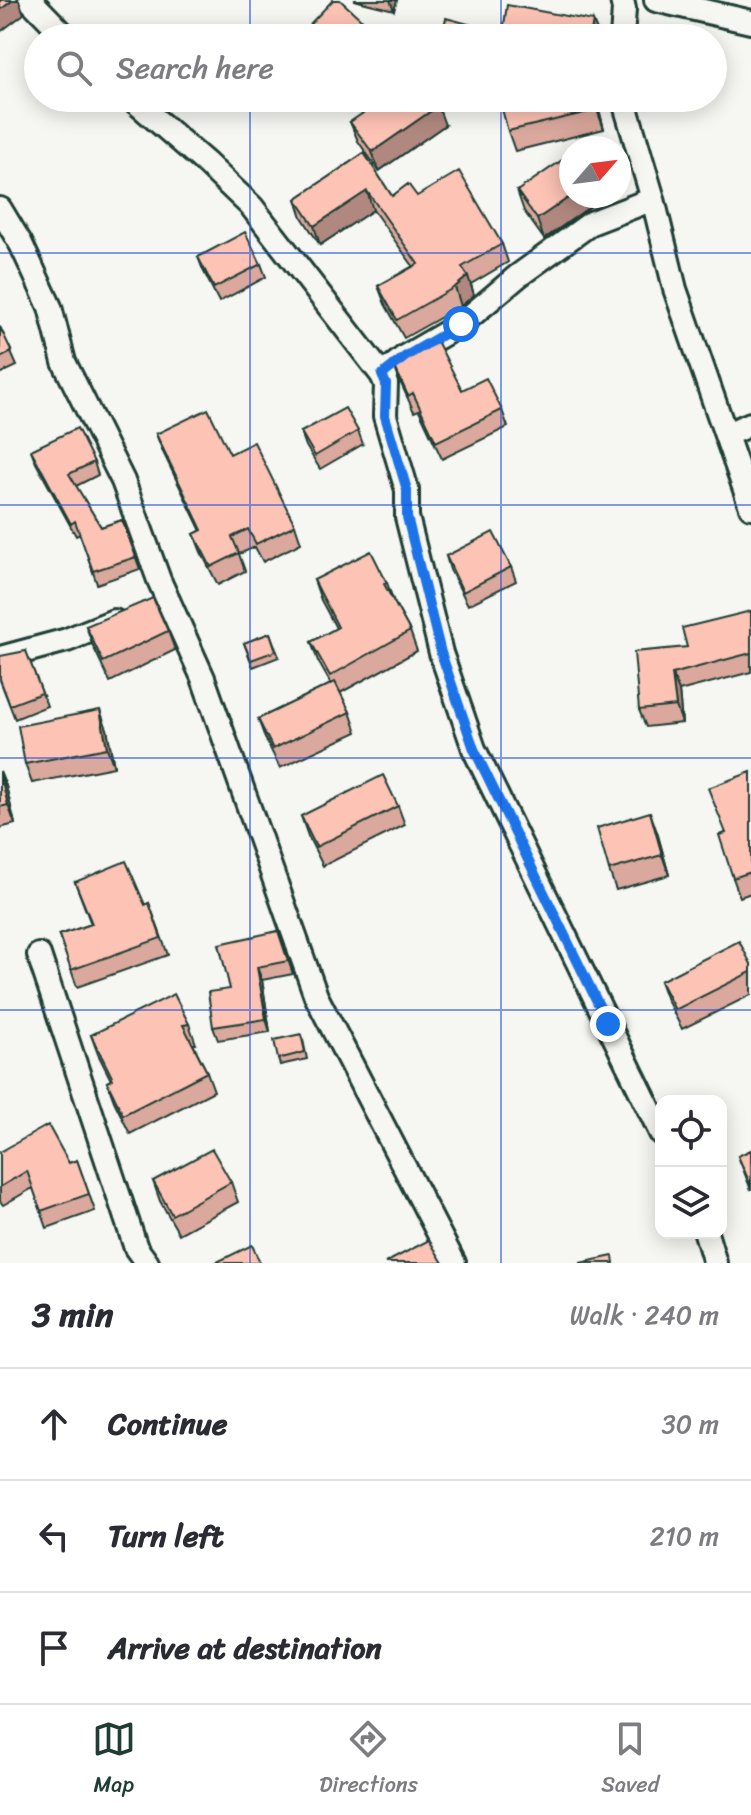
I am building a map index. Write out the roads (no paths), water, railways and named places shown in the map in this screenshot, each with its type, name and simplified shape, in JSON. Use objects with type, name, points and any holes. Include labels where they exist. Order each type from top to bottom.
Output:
[{"type":"street","points":[[30,0],[53,24]]},
{"type":"street","points":[[622,0],[623,24]]},
{"type":"street","points":[[656,0],[751,22]]},
{"type":"street","points":[[147,112],[252,207],[382,375],[386,384],[385,416],[407,490],[407,517],[441,653],[474,749],[655,1121]]},
{"type":"street","points":[[627,112],[675,289],[751,507]]},
{"type":"street","points":[[382,375],[406,356],[461,324],[518,276],[591,223],[653,199]]},
{"type":"street","points":[[0,209],[21,244],[50,307],[64,362],[123,481],[153,605],[203,678],[316,996],[454,1263]]},
{"type":"street","points":[[727,434],[751,424]]},
{"type":"street","points":[[0,658],[67,640],[153,605]]},
{"type":"street","points":[[39,955],[136,1248],[147,1263]]},
{"type":"street","points":[[708,1239],[715,1263]]}]
